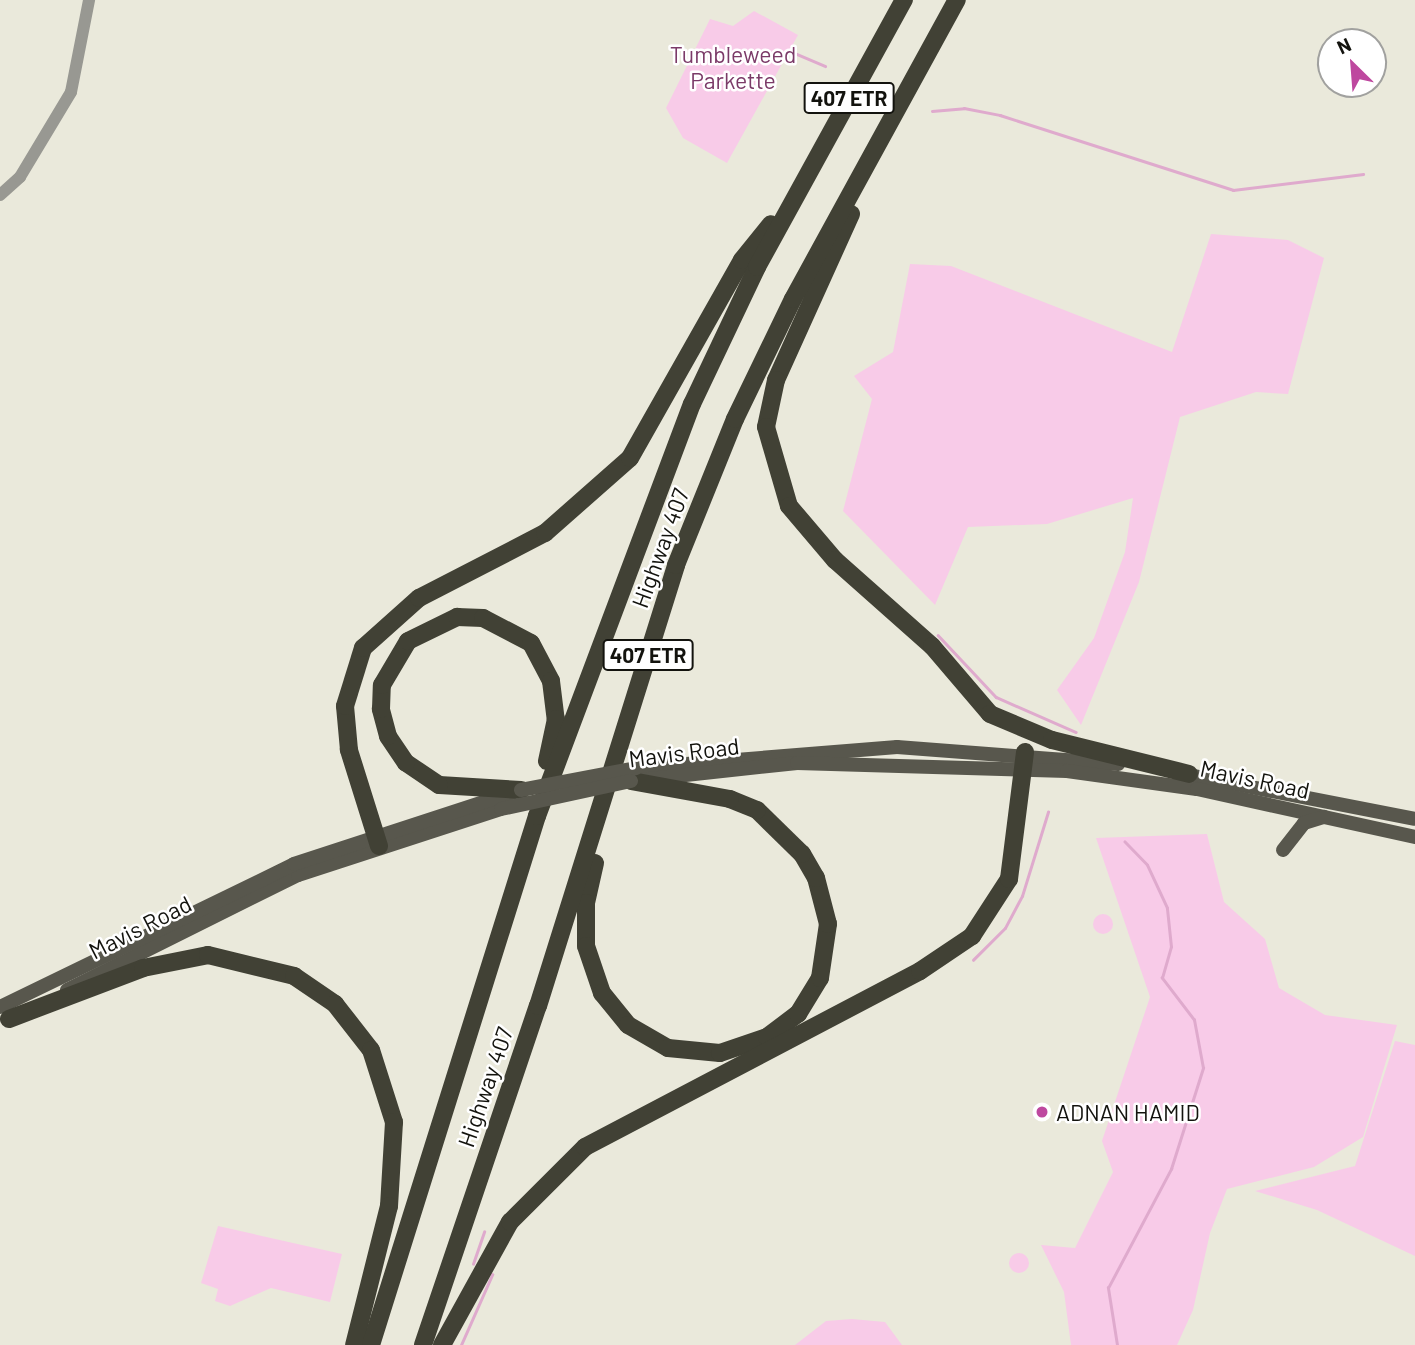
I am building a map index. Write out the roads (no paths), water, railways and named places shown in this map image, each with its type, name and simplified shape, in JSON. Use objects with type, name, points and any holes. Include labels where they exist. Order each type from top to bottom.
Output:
[{"type":"highway","name":"Highway 407","points":[[372,1345],[537,816],[692,404],[795,194],[904,0]]},
{"type":"highway","name":"Highway 407","points":[[423,1345],[603,802],[676,565],[735,419],[875,148],[957,0]]},
{"type":"highway","points":[[875,148],[864,185],[776,380],[766,427],[789,506],[835,560],[932,646],[989,714],[1052,740],[1196,780]]},
{"type":"highway","points":[[377,839],[349,750],[345,706],[363,648],[419,598],[545,533],[630,458],[742,260],[795,194]]},
{"type":"highway","points":[[521,790],[436,784],[406,763],[388,736],[382,685],[408,641],[431,626],[483,618],[522,637],[541,659],[556,719],[537,816]]},
{"type":"highway","points":[[442,1345],[510,1222],[585,1147],[920,971],[972,936],[1009,879],[1025,760]]},
{"type":"highway","points":[[603,802],[586,903],[586,946],[602,993],[628,1025],[668,1048],[720,1053],[767,1037],[798,1014],[820,978],[828,924],[816,878],[791,839],[757,810],[730,799],[633,774]]},
{"type":"highway","points":[[3,1016],[143,968],[208,956],[294,976],[335,1004],[371,1049],[394,1122],[389,1206],[354,1345]]},
{"type":"main road","name":"Mavis Road","points":[[3,1016],[249,897],[377,839],[521,790],[633,774],[897,747],[1196,780],[1415,819]]},
{"type":"main road","name":"Mavis Road","points":[[377,839],[633,774]]},
{"type":"main road","name":"Mavis Road","points":[[1196,780],[1324,817],[1415,837]]},
{"type":"main road","points":[[1283,850],[1304,823],[1324,817]]},
{"type":"street","points":[[0,195],[33,158],[71,92],[89,0]]},
{"type":"waterway","points":[[792,52],[825,66]]},
{"type":"waterway","points":[[932,111],[964,108],[1000,115],[1233,190],[1363,174]]},
{"type":"waterway","points":[[938,635],[996,697],[1076,732]]},
{"type":"waterway","points":[[973,960],[1005,928],[1022,896],[1048,812]]},
{"type":"waterway","points":[[1117,1345],[1108,1288],[1171,1169],[1203,1068],[1194,1020],[1162,978],[1171,947],[1167,908],[1147,865],[1125,842]]},
{"type":"waterway","points":[[473,1264],[484,1232]]},
{"type":"waterway","points":[[461,1345],[492,1275]]},
{"type":"place","name":"ADNAN HAMID","points":[[1042,1112]]},
{"type":"park label","name":"Tumbleweed Parkette","points":[[733,67]]}]
